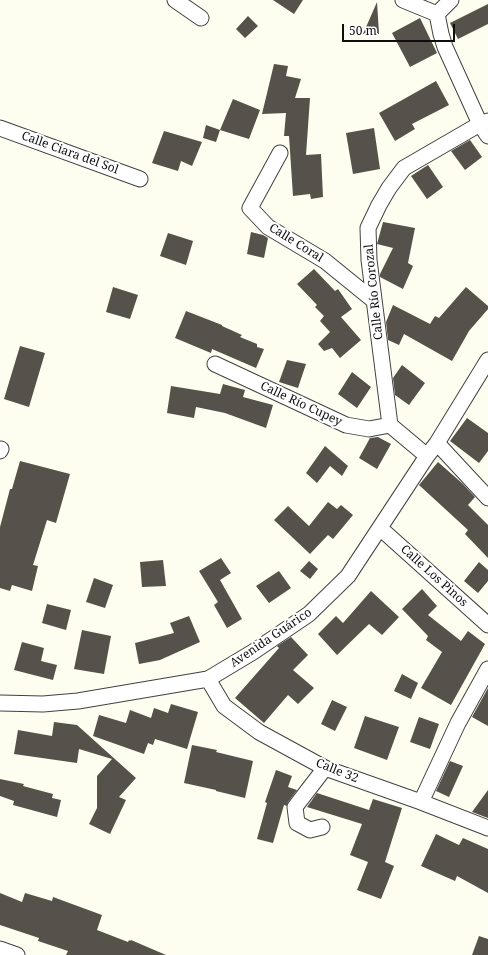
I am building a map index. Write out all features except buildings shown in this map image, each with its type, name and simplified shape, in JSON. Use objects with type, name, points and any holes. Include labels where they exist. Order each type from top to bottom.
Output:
[{"type":"street","points":[[175,0],[201,18]]},
{"type":"street","points":[[403,0],[437,14]]},
{"type":"street","points":[[437,14],[451,0]]},
{"type":"street","points":[[437,14],[445,47],[485,127]]},
{"type":"street","name":"Calle Río Corozal","points":[[390,425],[373,300],[369,260],[368,228],[378,205],[404,168],[485,127]]},
{"type":"street","name":"Calle Ciara del Sol","points":[[0,128],[140,178]]},
{"type":"street","name":"Calle Coral","points":[[280,153],[250,208],[268,227],[325,261],[373,300]]},
{"type":"street","name":"Avenida Guárico","points":[[0,703],[43,704],[78,701],[208,679],[253,652],[309,614],[348,576],[437,443],[488,360]]},
{"type":"street","name":"Calle Río Cupey","points":[[215,364],[346,425],[369,429],[390,425]]},
{"type":"street","points":[[390,425],[427,456]]},
{"type":"street","points":[[437,443],[488,498]]},
{"type":"street","name":"Calle Los Pinos","points":[[380,528],[488,625]]},
{"type":"street","points":[[421,802],[458,723],[488,669]]},
{"type":"street","name":"Calle 32","points":[[208,679],[224,706],[260,732],[325,768],[421,802],[488,828]]},
{"type":"street","points":[[322,827],[310,830],[297,823],[295,808],[325,768]]},
{"type":"street","points":[[0,949],[16,955]]}]
